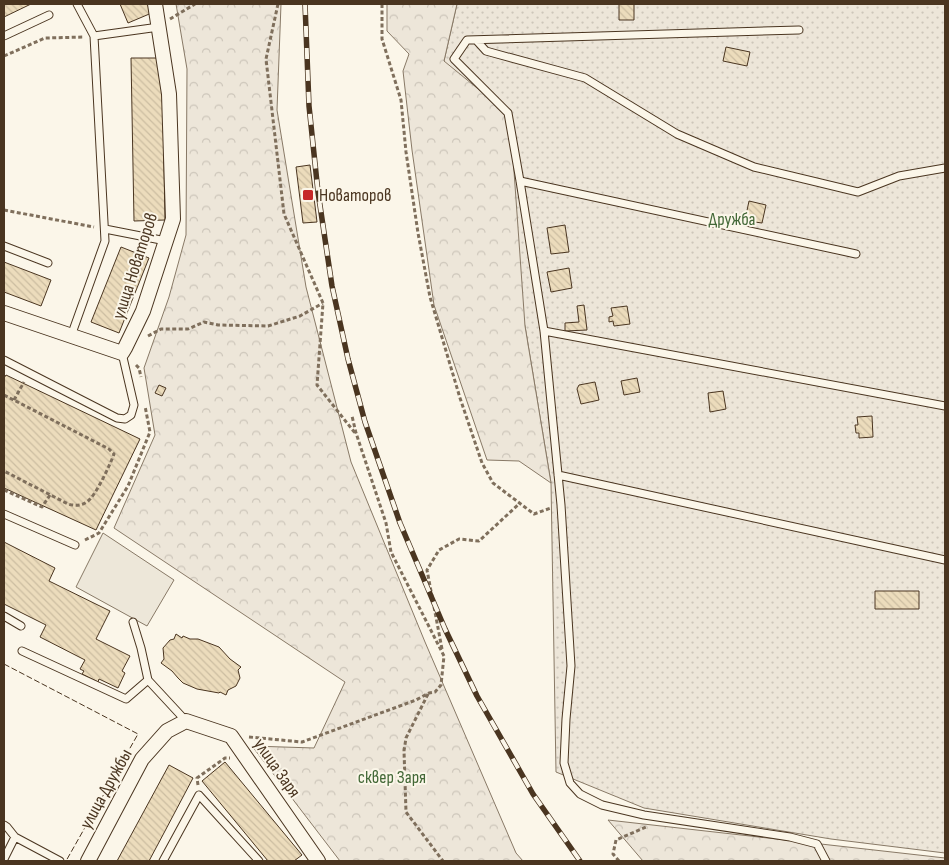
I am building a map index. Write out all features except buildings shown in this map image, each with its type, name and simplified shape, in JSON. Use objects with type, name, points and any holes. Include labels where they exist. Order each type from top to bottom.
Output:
[{"type":"street","name":"улица Новаторов","points":[[122,353],[143,311],[173,219],[169,104],[155,4]]},
{"type":"street","points":[[4,313],[122,353]]},
{"type":"street","name":"улица Заря","points":[[186,721],[231,736],[318,861]]},
{"type":"street","name":"улица Дружбы","points":[[88,861],[142,759],[168,731],[186,721]]},
{"type":"lane","points":[[71,336],[105,241],[94,36],[77,4]]},
{"type":"lane","points":[[4,36],[49,15]]},
{"type":"lane","points":[[94,36],[159,27]]},
{"type":"lane","points":[[799,30],[467,40],[454,59],[508,113],[520,181],[544,331],[561,504],[571,666],[564,763],[570,783],[580,794],[602,805],[644,815],[790,837],[817,844],[826,861]]},
{"type":"lane","points":[[476,40],[486,51],[585,78],[677,134],[754,167],[858,192],[899,176],[945,168]]},
{"type":"lane","points":[[520,181],[856,254]]},
{"type":"lane","points":[[105,229],[166,241]]},
{"type":"lane","points":[[4,246],[48,263]]},
{"type":"lane","points":[[544,331],[945,406]]},
{"type":"lane","points":[[4,360],[118,418],[125,419],[132,415],[134,405],[122,353]]},
{"type":"lane","points":[[558,474],[945,560]]},
{"type":"lane","points":[[4,514],[75,545]]},
{"type":"lane","points":[[4,616],[21,626]]},
{"type":"lane","points":[[133,622],[148,680],[186,721]]},
{"type":"lane","points":[[22,651],[126,699],[148,680]]},
{"type":"lane","points":[[163,861],[198,795],[259,861]]},
{"type":"lane","points":[[4,825],[15,837],[60,861]]},
{"type":"lane","points":[[4,859],[15,837]]},
{"type":"path","points":[[159,27],[195,4]]},
{"type":"path","points":[[278,4],[266,59],[284,214],[324,303],[317,385],[356,433]]},
{"type":"path","points":[[382,4],[382,39],[401,100],[406,152],[430,297],[460,398],[482,463],[493,483],[534,514],[561,504]]},
{"type":"path","points":[[4,56],[45,38],[94,36]]},
{"type":"path","points":[[4,210],[105,229]]},
{"type":"path","points":[[147,336],[162,329],[188,329],[204,322],[218,325],[268,326],[300,316],[324,303]]},
{"type":"path","points":[[122,353],[139,368],[142,386]]},
{"type":"path","points":[[14,400],[23,383]]},
{"type":"path","points":[[4,394],[110,449],[114,453],[94,493],[86,502],[78,505],[71,505],[4,471]]},
{"type":"path","points":[[75,545],[98,533],[128,486],[150,432],[145,405]]},
{"type":"path","points":[[352,416],[386,522],[391,552],[443,654]]},
{"type":"path","points":[[4,490],[42,507],[50,495]]},
{"type":"path","points":[[231,736],[302,742],[435,692],[441,685],[443,654],[427,570],[439,550],[459,540],[479,540],[520,503]]},
{"type":"path","points":[[429,693],[406,738],[404,752],[406,812],[442,861]]},
{"type":"path","points":[[198,795],[197,778],[225,758],[246,757]]},
{"type":"path","points":[[619,861],[612,854],[616,840],[665,818]]},
{"type":"green space","name":"сквер Заря","points":[[176,4],[281,4],[277,110],[306,287],[351,462],[425,642],[516,853],[523,861],[340,861],[252,746],[314,748],[345,682],[114,528],[155,435],[144,368],[169,297],[186,235],[187,69]]},
{"type":"green space","points":[[387,4],[457,4],[444,61],[510,115],[525,326],[551,483],[519,461],[487,460],[434,305],[403,71],[409,54],[387,31]]},
{"type":"green space","name":"Дружба","points":[[457,4],[945,4],[945,853],[831,839],[644,808],[556,772],[551,483],[525,326],[444,61]]},
{"type":"green space","points":[[608,820],[945,858],[945,861],[643,861]]},
{"type":"shaded area","points":[[103,533],[174,580],[147,626],[76,587]]},
{"type":"railway","points":[[305,4],[309,106],[318,192],[332,286],[348,359],[365,422],[400,523],[445,629],[477,696],[533,794],[580,861]]},
{"type":"fence","points":[[4,664],[138,734],[66,861]]},
{"type":"place","name":"Новаторов","points":[[308,195]]}]
